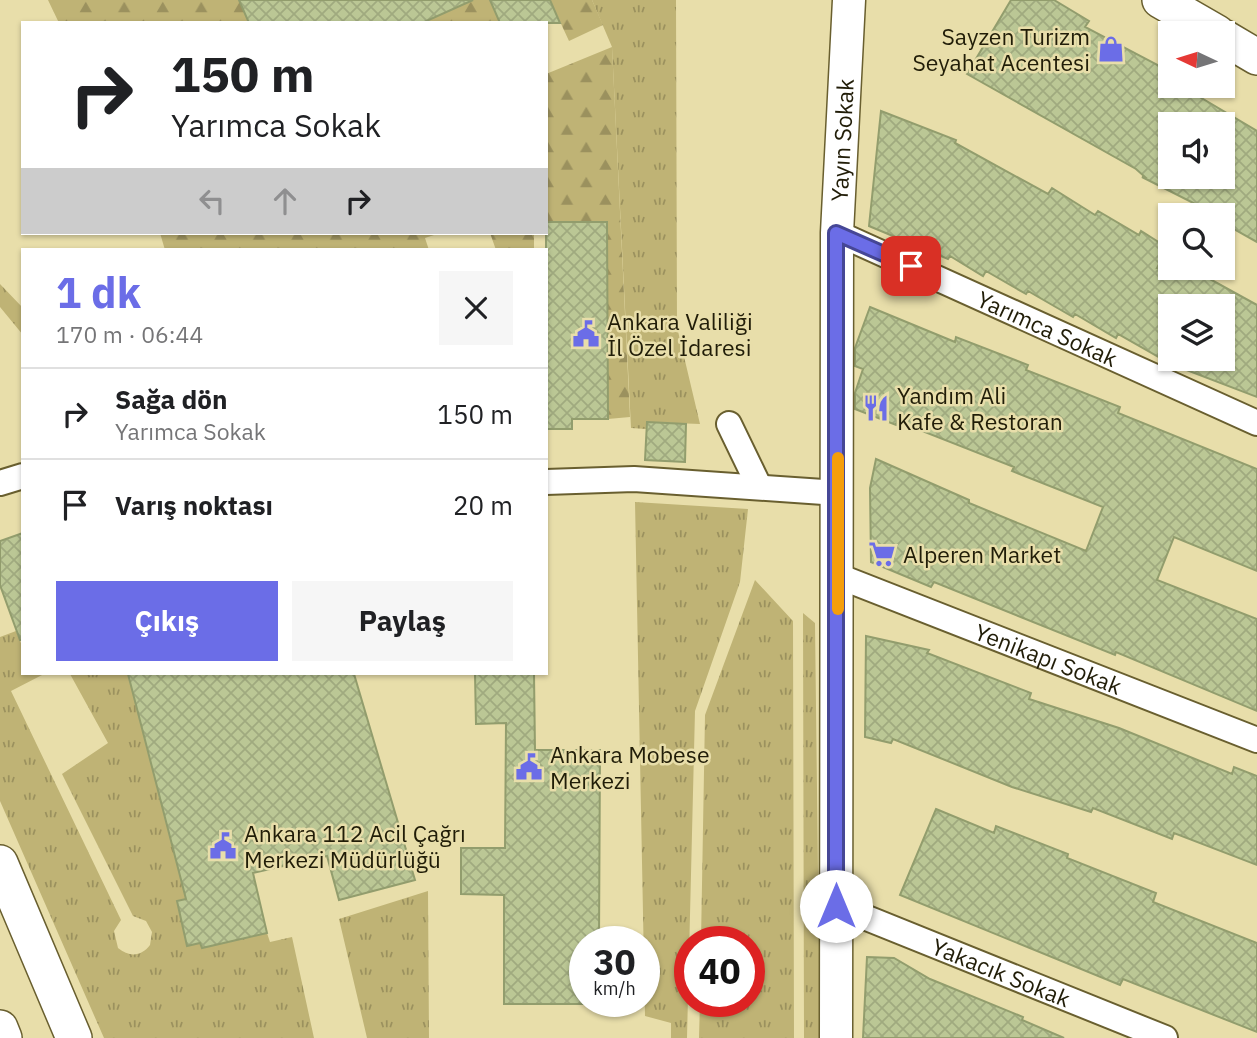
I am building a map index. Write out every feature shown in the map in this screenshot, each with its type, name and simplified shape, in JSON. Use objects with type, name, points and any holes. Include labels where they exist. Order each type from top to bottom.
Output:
[{"type":"main road","points":[[1160,0],[1196,21]]},
{"type":"main road","points":[[1236,45],[1257,57]]},
{"type":"main road","points":[[0,863],[74,1038]]},
{"type":"main road","points":[[0,1028],[4,1038]]},
{"type":"street","name":"Yayın Sokak","points":[[836,1038],[836,233],[849,0]]},
{"type":"street","name":"Yarımca Sokak","points":[[836,233],[1257,423]]},
{"type":"street","points":[[729,424],[759,486]]},
{"type":"street","points":[[0,483],[21,477]]},
{"type":"street","points":[[548,482],[634,479],[838,493]]},
{"type":"street","name":"Yenikapı Sokak","points":[[838,576],[1257,740]]},
{"type":"street","name":"Yakacık Sokak","points":[[836,906],[1166,1038]]},
{"type":"green space","points":[[48,0],[239,0],[248,21],[58,21]]},
{"type":"green space","points":[[473,0],[490,0],[499,21],[426,21]]},
{"type":"green space","points":[[550,0],[592,0],[603,25],[569,41]]},
{"type":"green space","points":[[592,0],[676,0],[677,327],[700,424],[647,422],[646,429],[631,428],[612,47]]},
{"type":"green space","points":[[612,47],[630,417],[608,419],[607,223],[548,222],[548,73]]},
{"type":"green space","points":[[161,235],[434,235],[425,238],[428,248],[164,248]]},
{"type":"green space","points":[[491,235],[534,235],[534,248],[495,248]]},
{"type":"green space","points":[[0,284],[21,306],[21,333],[0,307]]},
{"type":"green space","points":[[635,502],[748,509],[740,582],[695,711],[690,926],[674,926],[674,1017],[688,1017],[687,1038],[671,1038],[671,1023],[649,1017],[660,1017],[660,926],[643,926]]},
{"type":"green space","points":[[755,580],[793,621],[794,1038],[699,1038],[700,1017],[765,1017],[765,926],[701,926],[705,715]]},
{"type":"green space","points":[[803,613],[815,623],[820,1038],[804,1038]]},
{"type":"green space","points":[[16,631],[21,643],[21,675],[42,675],[11,691],[121,920],[114,931],[118,948],[126,953],[139,954],[150,945],[152,932],[146,921],[133,916],[62,774],[108,743],[71,675],[128,675],[186,899],[177,901],[187,945],[200,943],[202,948],[267,933],[270,942],[292,937],[314,1038],[104,1038],[0,801],[0,637]]},
{"type":"green space","points":[[428,891],[429,1038],[367,1038],[339,919]]},
{"type":"building","points":[[239,0],[473,0],[426,21],[248,21]]},
{"type":"building","points":[[490,0],[550,0],[560,23],[548,21],[499,21]]},
{"type":"building","points":[[1011,0],[1054,0],[1089,21],[1085,27],[1158,65],[1158,98],[1201,98],[1225,112],[1158,112],[1158,185],[1142,177],[1145,177],[1136,169],[967,74]]},
{"type":"building","points":[[881,111],[956,140],[955,143],[1048,194],[1052,188],[1095,215],[1098,211],[1139,235],[1141,231],[1158,242],[1158,280],[1212,280],[1257,305],[1257,397],[1189,371],[1235,371],[1235,294],[1158,294],[1158,357],[1118,334],[1116,338],[1075,314],[1073,317],[1028,291],[1026,294],[986,271],[983,276],[950,256],[948,259],[869,226]]},
{"type":"building","points":[[1235,118],[1257,131],[1257,242],[1235,230],[1235,203],[1193,203],[1166,189],[1235,189]]},
{"type":"building","points":[[548,222],[607,222],[608,419],[572,419],[572,429],[548,429]]},
{"type":"building","points":[[870,307],[955,342],[956,337],[1028,365],[1026,370],[1120,407],[1118,413],[1257,469],[1257,571],[1174,537],[1157,580],[1257,619],[1257,711],[1116,652],[1115,655],[934,582],[931,587],[871,562],[870,488],[876,459],[969,500],[969,503],[1086,551],[1103,507],[1012,471],[1014,467],[897,421],[896,425],[855,409],[855,393],[863,369],[855,366],[855,348]]},
{"type":"building","points":[[647,422],[686,424],[685,462],[645,460]]},
{"type":"building","points":[[21,534],[21,640],[0,585],[0,541]]},
{"type":"building","points":[[866,636],[929,650],[927,653],[1031,693],[1029,699],[1119,728],[1232,774],[1234,767],[1257,776],[1257,865],[1174,833],[1172,839],[1093,808],[1091,812],[1012,787],[893,739],[891,743],[865,737]]},
{"type":"building","points":[[128,675],[354,675],[415,880],[339,900],[327,856],[253,873],[267,933],[202,948],[200,943],[187,946],[177,901],[186,899]]},
{"type":"building","points":[[475,675],[534,675],[535,750],[600,750],[599,926],[569,926],[569,1004],[504,1004],[504,895],[461,894],[461,848],[505,848],[506,723],[476,724]]},
{"type":"building","points":[[936,809],[994,833],[996,826],[1068,854],[1067,858],[1156,893],[1153,902],[1257,943],[1257,1032],[1123,979],[1120,985],[900,895]]},
{"type":"building","points":[[867,957],[894,958],[930,979],[1023,1017],[1022,1020],[1064,1038],[863,1038]]},
{"type":"slow traffic","points":[[838,458],[838,609]]},
{"type":"place","name":"Sayzen Turizm Seyahat Acentesi","points":[[1111,49]]},
{"type":"place","name":"Ankara Valiliği İl Özel İdaresi","points":[[586,334]]},
{"type":"place","name":"Yandım Ali Kafe & Restoran","points":[[876,408]]},
{"type":"place","name":"Alperen Market","points":[[882,554]]},
{"type":"place","name":"Ankara Mobese Merkezi","points":[[529,767]]},
{"type":"place","name":"Ankara 112 Acil Çağrı Merkezi Müdürlüğü","points":[[223,846]]},
{"type":"route","points":[[836,906],[836,233],[911,266]]}]
